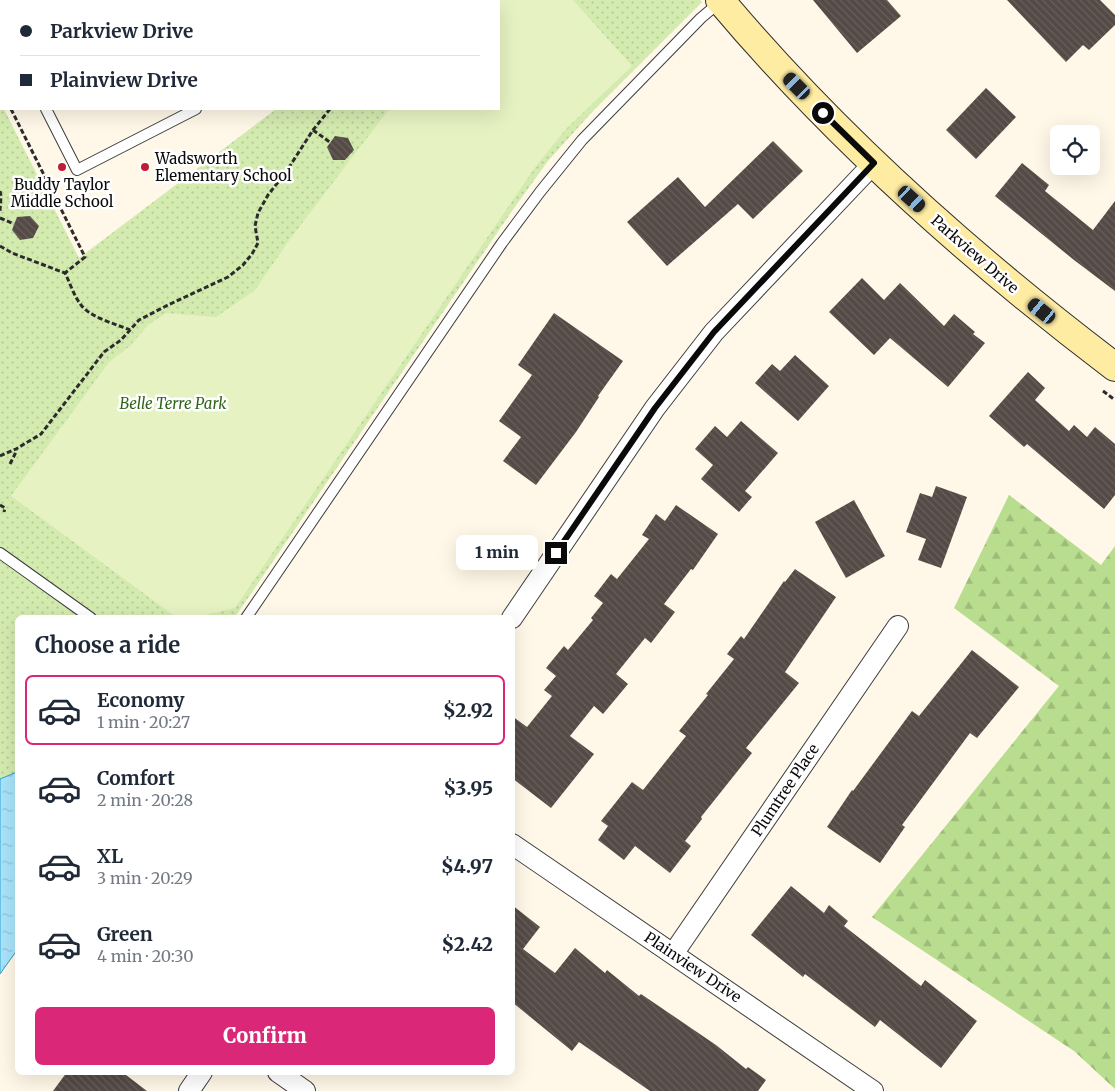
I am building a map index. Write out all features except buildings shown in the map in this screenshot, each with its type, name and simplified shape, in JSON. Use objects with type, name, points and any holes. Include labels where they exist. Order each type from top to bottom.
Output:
[{"type":"street","name":"Parkview Drive","points":[[720,0],[771,60],[932,218],[1058,324],[1115,367]]},
{"type":"street","points":[[514,615],[655,408],[714,332],[874,163]]},
{"type":"street","name":"Plumtree Place","points":[[673,954],[898,626]]},
{"type":"street","name":"Plainview Drive","points":[[515,846],[873,1091]]},
{"type":"street","points":[[189,1091],[200,1075]]},
{"type":"street","points":[[282,1075],[304,1091]]},
{"type":"lane","points":[[248,615],[502,243],[540,192],[560,166],[601,120],[720,0]]},
{"type":"lane","points":[[47,110],[77,170],[194,110]]},
{"type":"lane","points":[[0,553],[87,615]]},
{"type":"path","points":[[12,110],[85,257],[65,273]]},
{"type":"path","points":[[0,456],[41,434],[104,352],[121,340],[139,320],[228,277],[243,265],[258,244],[255,226],[258,213],[313,130],[329,110]]},
{"type":"path","points":[[313,130],[330,142]]},
{"type":"path","points":[[0,192],[0,211]]},
{"type":"path","points":[[0,218],[14,224]]},
{"type":"path","points":[[0,246],[12,253],[65,273],[81,305],[87,311],[130,330]]},
{"type":"path","points":[[10,464],[16,449]]},
{"type":"path","points":[[0,505],[5,508],[4,512]]},
{"type":"green space","name":"Belle Terre Park","points":[[500,0],[700,0],[702,2],[593,111],[548,161],[236,615],[15,615],[15,954],[0,974],[0,110],[5,110],[79,258],[275,110],[500,110]]},
{"type":"green space","points":[[500,0],[573,0],[632,66],[565,130],[536,166],[235,608],[205,615],[173,615],[11,496],[109,362],[130,346],[148,325],[166,313],[216,317],[255,290],[290,239],[388,110],[500,110]]},
{"type":"green space","points":[[1009,495],[1101,565],[1115,546],[1115,1089],[1074,1051],[872,917],[1059,686],[954,608]]},
{"type":"water","points":[[15,773],[15,953],[0,974],[0,779]]},
{"type":"place","name":"Buddy Taylor Middle School","points":[[62,167]]},
{"type":"place","name":"Wadsworth Elementary School","points":[[145,167]]},
{"type":"route","points":[[556,553],[655,408],[714,332],[874,163],[823,113]]}]
